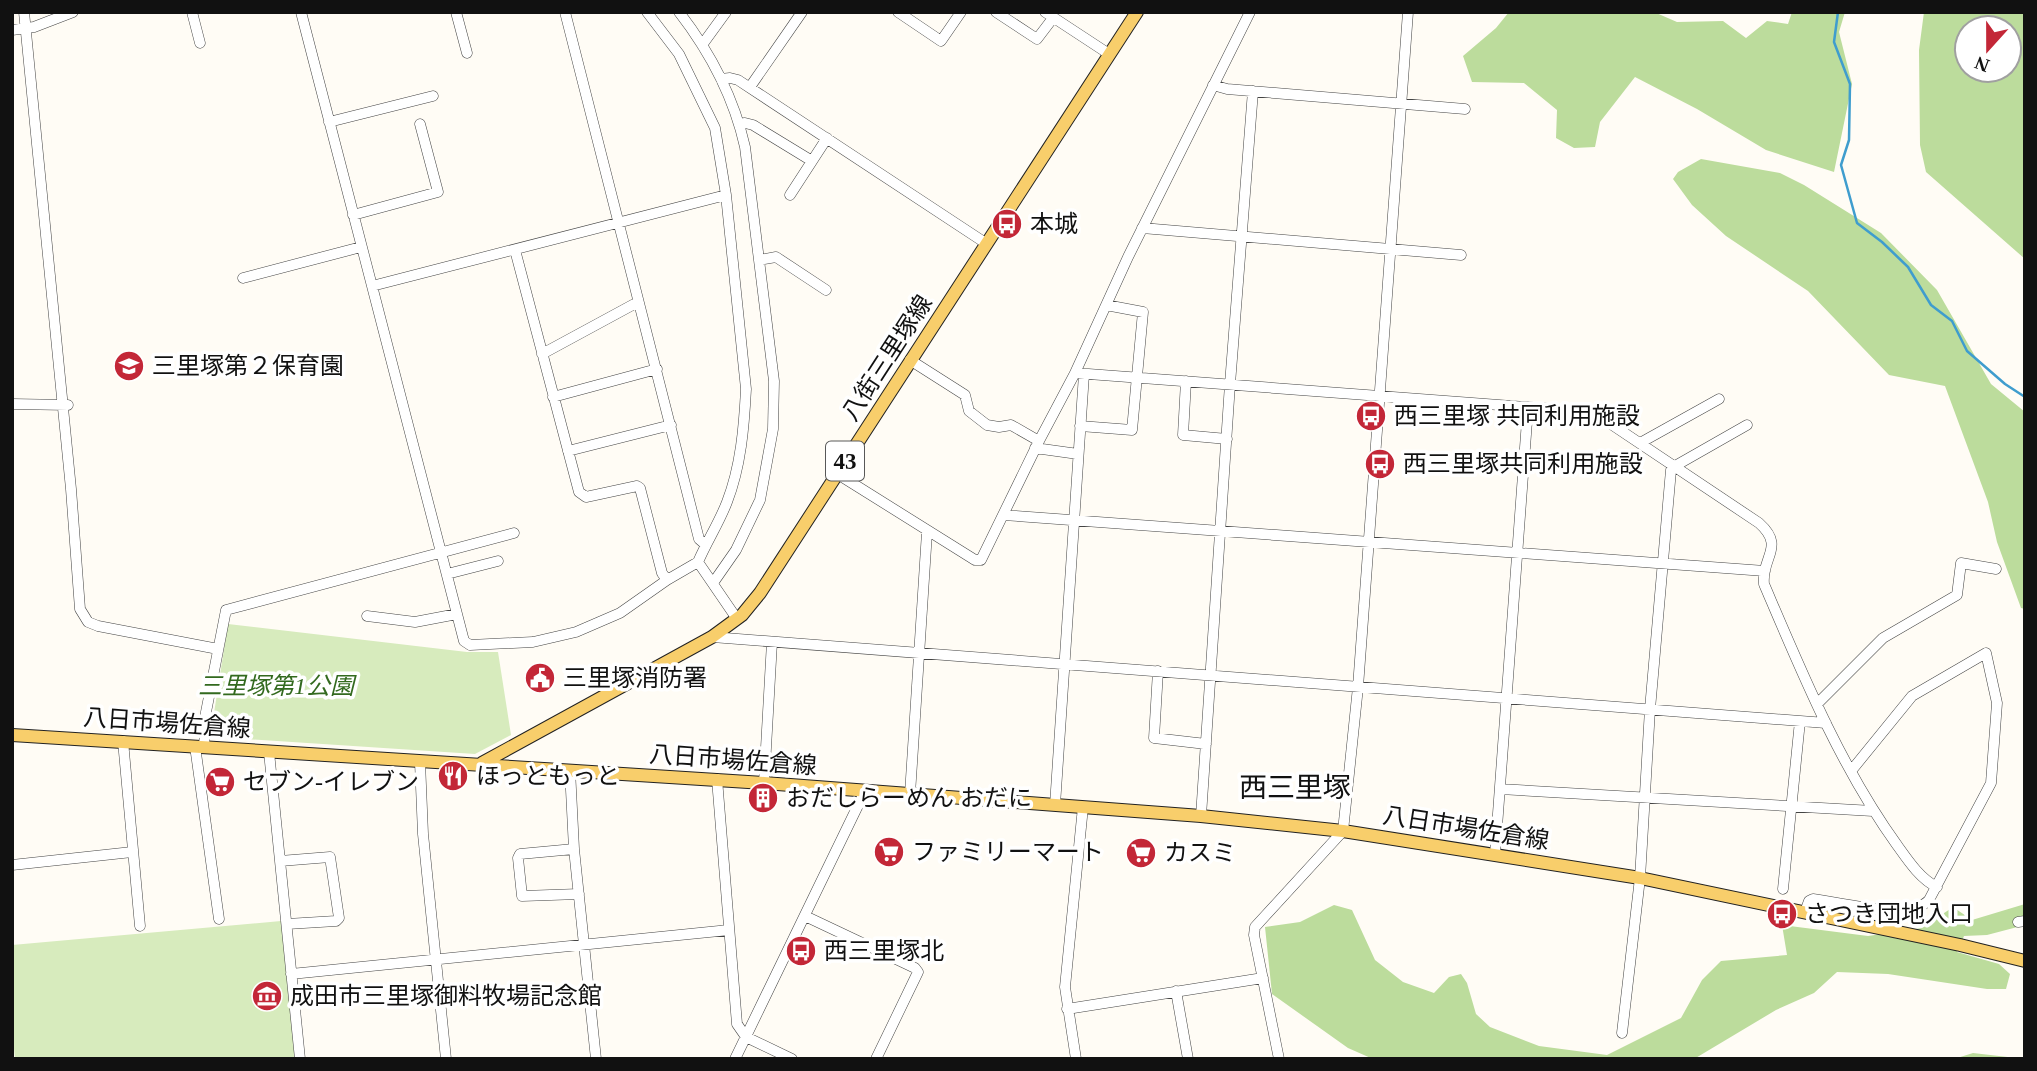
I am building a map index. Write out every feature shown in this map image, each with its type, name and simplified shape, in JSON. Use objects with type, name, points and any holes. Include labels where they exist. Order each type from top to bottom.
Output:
[{"type":"main road","name":"八街三里塚線","points":[[481,764],[712,637],[737,619],[760,593],[1136,12]]},
{"type":"main road","name":"八日市場佐倉線","points":[[12,735],[717,779],[1201,816],[1343,831],[1640,878],[2025,961]]},
{"type":"street","points":[[24,12],[65,405],[80,608],[85,619],[98,626],[218,649]]},
{"type":"street","points":[[12,30],[26,29],[73,12]]},
{"type":"street","points":[[192,12],[200,44]]},
{"type":"street","points":[[301,12],[464,641],[470,645],[551,639],[576,632],[620,613],[698,562],[733,486],[745,416],[746,389],[718,142],[708,110],[679,54],[647,12]]},
{"type":"street","points":[[456,12],[467,53]]},
{"type":"street","points":[[565,12],[699,539],[706,545]]},
{"type":"street","points":[[679,12],[721,79],[740,124],[774,382],[773,429],[760,500],[736,550],[713,583]]},
{"type":"street","points":[[702,45],[726,12]]},
{"type":"street","points":[[750,87],[802,12]]},
{"type":"street","points":[[898,12],[941,41],[959,13]]},
{"type":"street","points":[[996,12],[1037,39],[1049,15],[1109,54]]},
{"type":"street","points":[[836,473],[927,532],[981,561],[1037,444],[1080,374],[1106,305],[1142,228],[1250,12]]},
{"type":"street","points":[[1279,1059],[1254,935],[1255,927],[1343,831],[1358,687],[1408,12]]},
{"type":"street","points":[[721,79],[735,78],[750,87],[987,244]]},
{"type":"street","points":[[1213,85],[1227,89],[1465,109]]},
{"type":"street","points":[[1201,816],[1253,91]]},
{"type":"street","points":[[329,122],[433,96]]},
{"type":"street","points":[[353,215],[438,192],[420,124]]},
{"type":"street","points":[[740,124],[752,125],[812,161]]},
{"type":"street","points":[[790,195],[827,138]]},
{"type":"street","points":[[372,286],[726,195]]},
{"type":"street","points":[[1142,228],[1461,256]]},
{"type":"street","points":[[243,278],[361,247]]},
{"type":"street","points":[[515,250],[582,496],[636,486],[640,488],[662,573],[667,580]]},
{"type":"street","points":[[759,260],[776,257],[826,290]]},
{"type":"street","points":[[542,354],[638,302]]},
{"type":"street","points":[[1080,426],[1132,430],[1143,312],[1106,305]]},
{"type":"street","points":[[910,360],[965,395],[969,411],[987,425],[1011,425],[1037,444],[1078,454]]},
{"type":"street","points":[[554,397],[657,369]]},
{"type":"street","points":[[1080,374],[1593,412],[1769,532],[1773,544],[1764,584],[1826,723],[1873,811],[1911,864],[1937,887]]},
{"type":"street","points":[[1055,805],[1080,426],[1080,374]]},
{"type":"street","points":[[1185,381],[1183,435],[1227,439]]},
{"type":"street","points":[[1640,443],[1719,399]]},
{"type":"street","points":[[12,404],[65,405]]},
{"type":"street","points":[[1495,854],[1528,407]]},
{"type":"street","points":[[568,451],[671,425]]},
{"type":"street","points":[[1622,1033],[1640,878],[1650,709],[1671,470],[1747,425]]},
{"type":"street","points":[[1003,515],[1765,571]]},
{"type":"street","points":[[910,794],[927,532]]},
{"type":"street","points":[[219,919],[200,747],[226,610],[514,533]]},
{"type":"street","points":[[447,574],[498,561]]},
{"type":"street","points":[[698,562],[737,619]]},
{"type":"street","points":[[1818,703],[1882,638],[1957,595],[1961,562],[1996,569]]},
{"type":"street","points":[[367,616],[415,622],[457,614]]},
{"type":"street","points":[[712,637],[1826,723]]},
{"type":"street","points":[[764,783],[772,642]]},
{"type":"street","points":[[1805,912],[1809,901],[1813,899],[1887,909],[1919,907],[1926,903],[1991,783],[1997,703],[1986,653],[1912,696],[1851,771]]},
{"type":"street","points":[[1158,671],[1154,738],[1206,744]]},
{"type":"street","points":[[1783,889],[1800,721]]},
{"type":"street","points":[[122,741],[140,926]]},
{"type":"street","points":[[269,751],[300,1059]]},
{"type":"street","points":[[421,762],[423,834],[446,1059]]},
{"type":"street","points":[[570,770],[574,849],[596,1059]]},
{"type":"street","points":[[717,779],[737,1024],[746,1037],[792,1059]]},
{"type":"street","points":[[1500,789],[1873,811]]},
{"type":"street","points":[[735,1059],[864,791]]},
{"type":"street","points":[[1076,1059],[1065,987],[1083,807]]},
{"type":"street","points":[[574,849],[520,854],[518,858],[522,896],[579,894]]},
{"type":"street","points":[[12,865],[132,852]]},
{"type":"street","points":[[280,861],[330,857],[339,918],[336,921],[286,924]]},
{"type":"street","points":[[805,916],[915,968],[918,972],[876,1059]]},
{"type":"street","points":[[292,974],[729,930]]},
{"type":"street","points":[[1067,1009],[1263,978]]},
{"type":"street","points":[[1176,991],[1188,1059]]},
{"type":"green space","points":[[1509,12],[1654,12],[1677,22],[1723,21],[1746,38],[1767,21],[1788,24],[1792,12],[1845,12],[1839,32],[1852,84],[1834,172],[1766,150],[1697,109],[1635,77],[1600,122],[1595,147],[1574,148],[1556,138],[1557,110],[1524,83],[1472,82],[1463,56],[1496,28]]},
{"type":"green space","points":[[1924,12],[2025,12],[2025,259],[1926,172],[1920,145],[1919,50]]},
{"type":"green space","points":[[1701,159],[1780,173],[1881,233],[1937,290],[1991,384],[2025,412],[2025,609],[2021,608],[1997,542],[1988,502],[1945,386],[1889,375],[1808,291],[1726,236],[1692,205],[1673,179],[1678,172]]},
{"type":"green space","name":"三里塚第1公園","points":[[228,624],[467,652],[498,652],[511,735],[475,754],[214,737],[211,732]]},
{"type":"green space","points":[[2025,904],[2025,925],[1987,935],[1964,936],[1957,952],[1999,964],[2010,974],[2006,989],[1987,989],[1888,974],[1837,972],[1814,993],[1776,1010],[1694,1059],[1373,1059],[1348,1048],[1272,994],[1265,927],[1300,922],[1334,905],[1352,910],[1375,960],[1403,982],[1434,993],[1449,977],[1461,974],[1467,983],[1476,1014],[1490,1027],[1539,1046],[1607,1055],[1681,1018],[1702,980],[1721,961],[1787,955],[1782,925],[1868,936],[1922,928],[1953,907],[1972,920]]},
{"type":"green space","points":[[281,921],[296,1059],[15,1059],[12,1028],[12,945]]},
{"type":"green space","points":[[1973,1053],[2025,1059],[1954,1059]]},
{"type":"waterway","points":[[1838,12],[1834,42],[1850,84],[1849,140],[1841,165],[1857,223],[1908,267],[1931,305],[1952,321],[1967,351],[2005,384],[2025,397]]},
{"type":"place","name":"本城","points":[[1007,224]]},
{"type":"place","name":"三里塚第２保育園","points":[[129,366]]},
{"type":"place","name":"西三里塚 共同利用施設","points":[[1371,416]]},
{"type":"place","name":"西三里塚共同利用施設","points":[[1380,464]]},
{"type":"place","name":"三里塚消防署","points":[[540,678]]},
{"type":"place","name":"ほっともっと","points":[[453,776]]},
{"type":"place","name":"セブン-イレブン","points":[[220,782]]},
{"type":"place","name":"おだしらーめん おだに","points":[[763,798]]},
{"type":"place","name":"ファミリーマート","points":[[889,852]]},
{"type":"place","name":"カスミ","points":[[1141,853]]},
{"type":"place","name":"さつき団地入口","points":[[1782,914]]},
{"type":"place","name":"西三里塚北","points":[[801,951]]},
{"type":"place","name":"成田市三里塚御料牧場記念館","points":[[267,996]]},
{"type":"district","name":"西三里塚","points":[[1295,787]]}]
